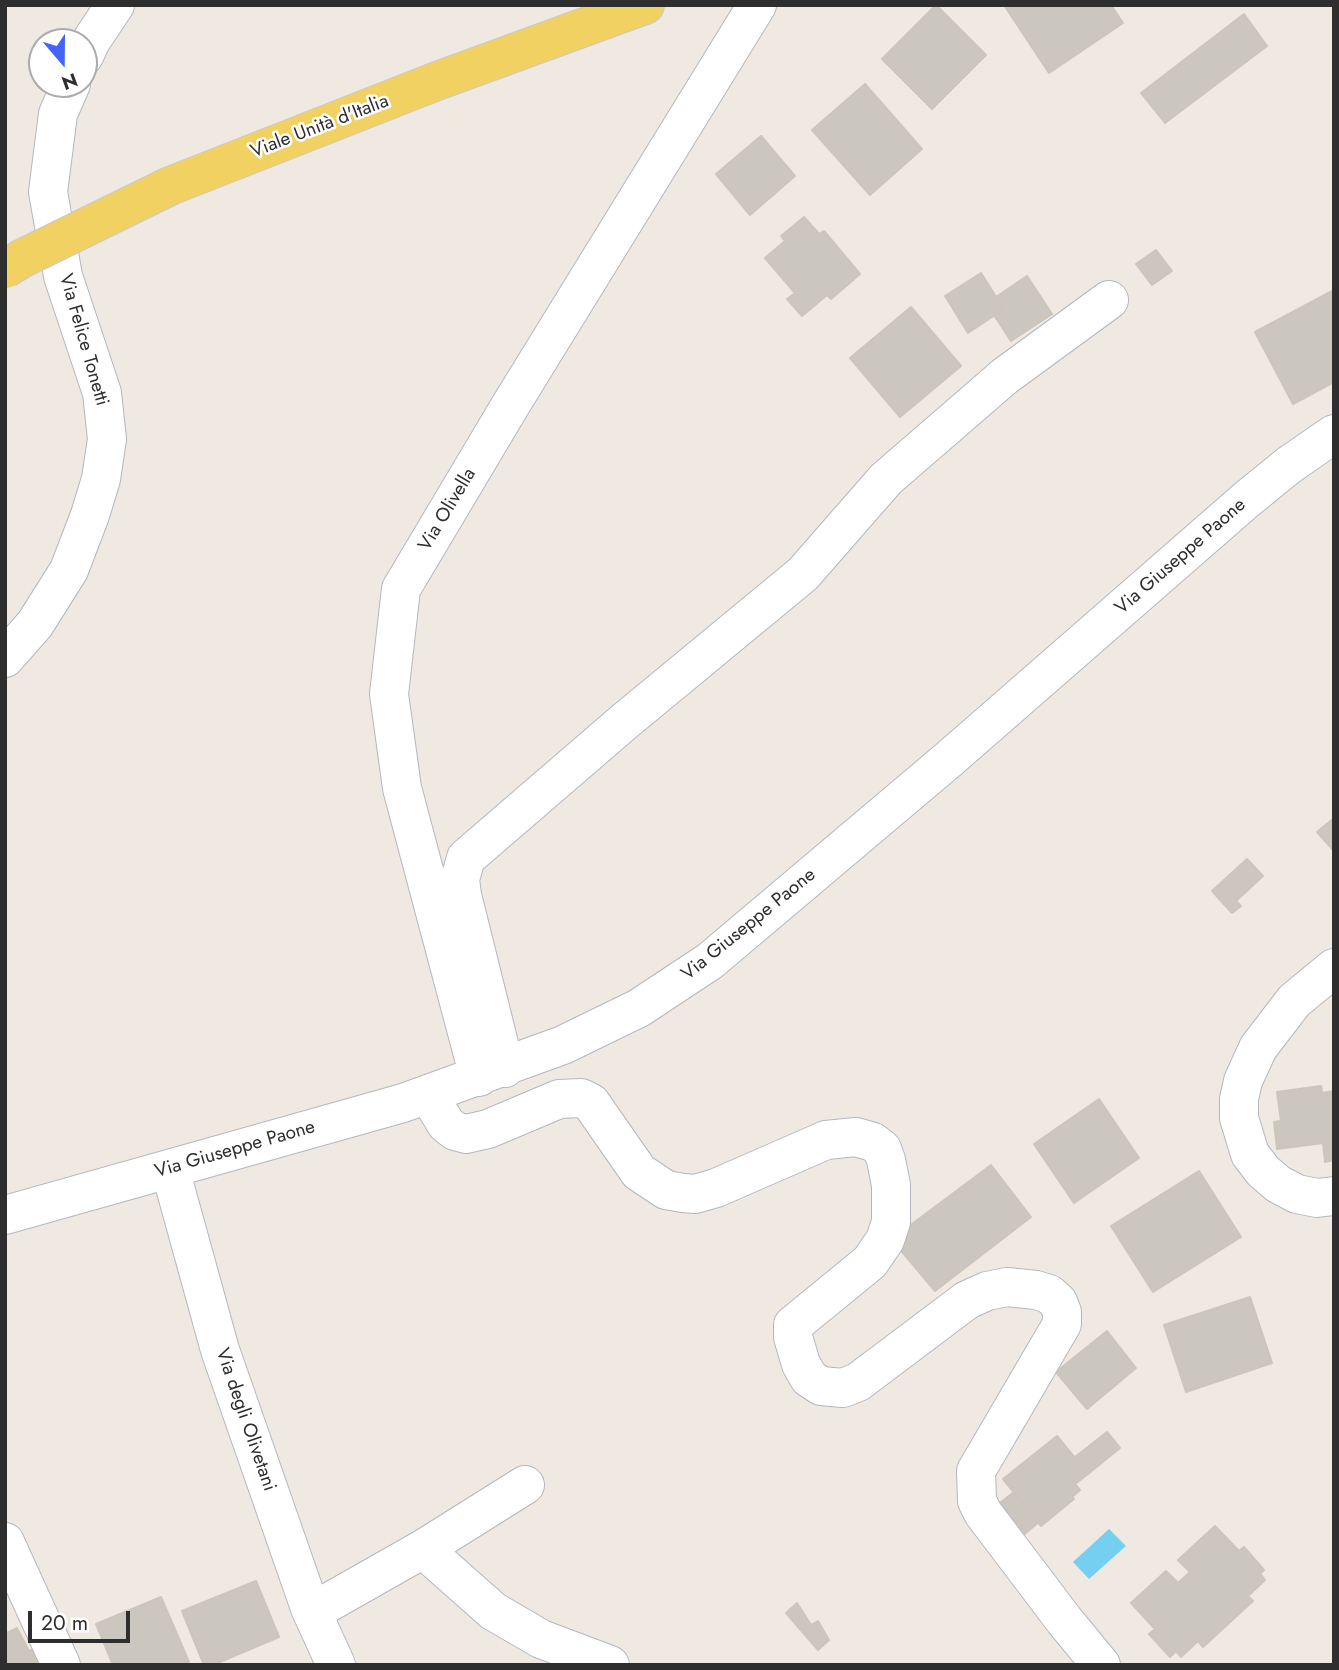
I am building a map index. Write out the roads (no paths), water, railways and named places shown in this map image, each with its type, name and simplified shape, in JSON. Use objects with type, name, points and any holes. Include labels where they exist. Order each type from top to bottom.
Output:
[{"type":"main road","name":"Viale Unità d'Italia","points":[[5,269],[170,186],[437,81],[645,5]]},
{"type":"street","points":[[98,30],[115,5]]},
{"type":"street","name":"Via Olivella","points":[[492,1072],[402,788],[389,694],[401,589],[510,406],[757,5]]},
{"type":"street","name":"Via Felice Tonetti","points":[[5,658],[35,624],[69,570],[101,479],[107,439],[102,393],[63,276],[48,192],[58,114],[65,98]]},
{"type":"street","points":[[492,1072],[460,879],[466,858],[625,721],[803,574],[886,480],[975,402],[1005,376],[1109,300]]},
{"type":"street","name":"Via Giuseppe Paone","points":[[5,1215],[428,1094],[563,1045],[639,1008],[710,961],[948,760],[1246,500],[1289,465],[1334,434]]},
{"type":"street","points":[[1334,968],[1294,1001],[1258,1048],[1243,1081],[1239,1118],[1250,1154],[1278,1184],[1297,1194],[1317,1198],[1334,1196]]},
{"type":"street","points":[[428,1094],[446,1124],[455,1131],[466,1134],[488,1129],[559,1100],[581,1098],[591,1103],[639,1172],[666,1190],[683,1193],[695,1194],[716,1188],[825,1140],[856,1136],[873,1142],[882,1149],[887,1160],[891,1185],[891,1222],[885,1240],[870,1262],[793,1325],[793,1337],[801,1364],[809,1378],[821,1386],[843,1388],[858,1382],[967,1300],[987,1291],[1007,1287],[1036,1290],[1049,1294],[1058,1302],[1062,1312],[1062,1324],[976,1471],[977,1501],[983,1513],[1101,1665]]},
{"type":"street","name":"Via degli Olivetani","points":[[170,1169],[220,1350],[310,1608],[336,1665]]},
{"type":"street","points":[[310,1608],[326,1604],[423,1549],[525,1485]]},
{"type":"street","points":[[5,1542],[61,1665]]},
{"type":"street","points":[[423,1549],[493,1611],[541,1639],[610,1665]]},
{"type":"water","points":[[1109,1529],[1126,1546],[1089,1579],[1073,1562]]}]
